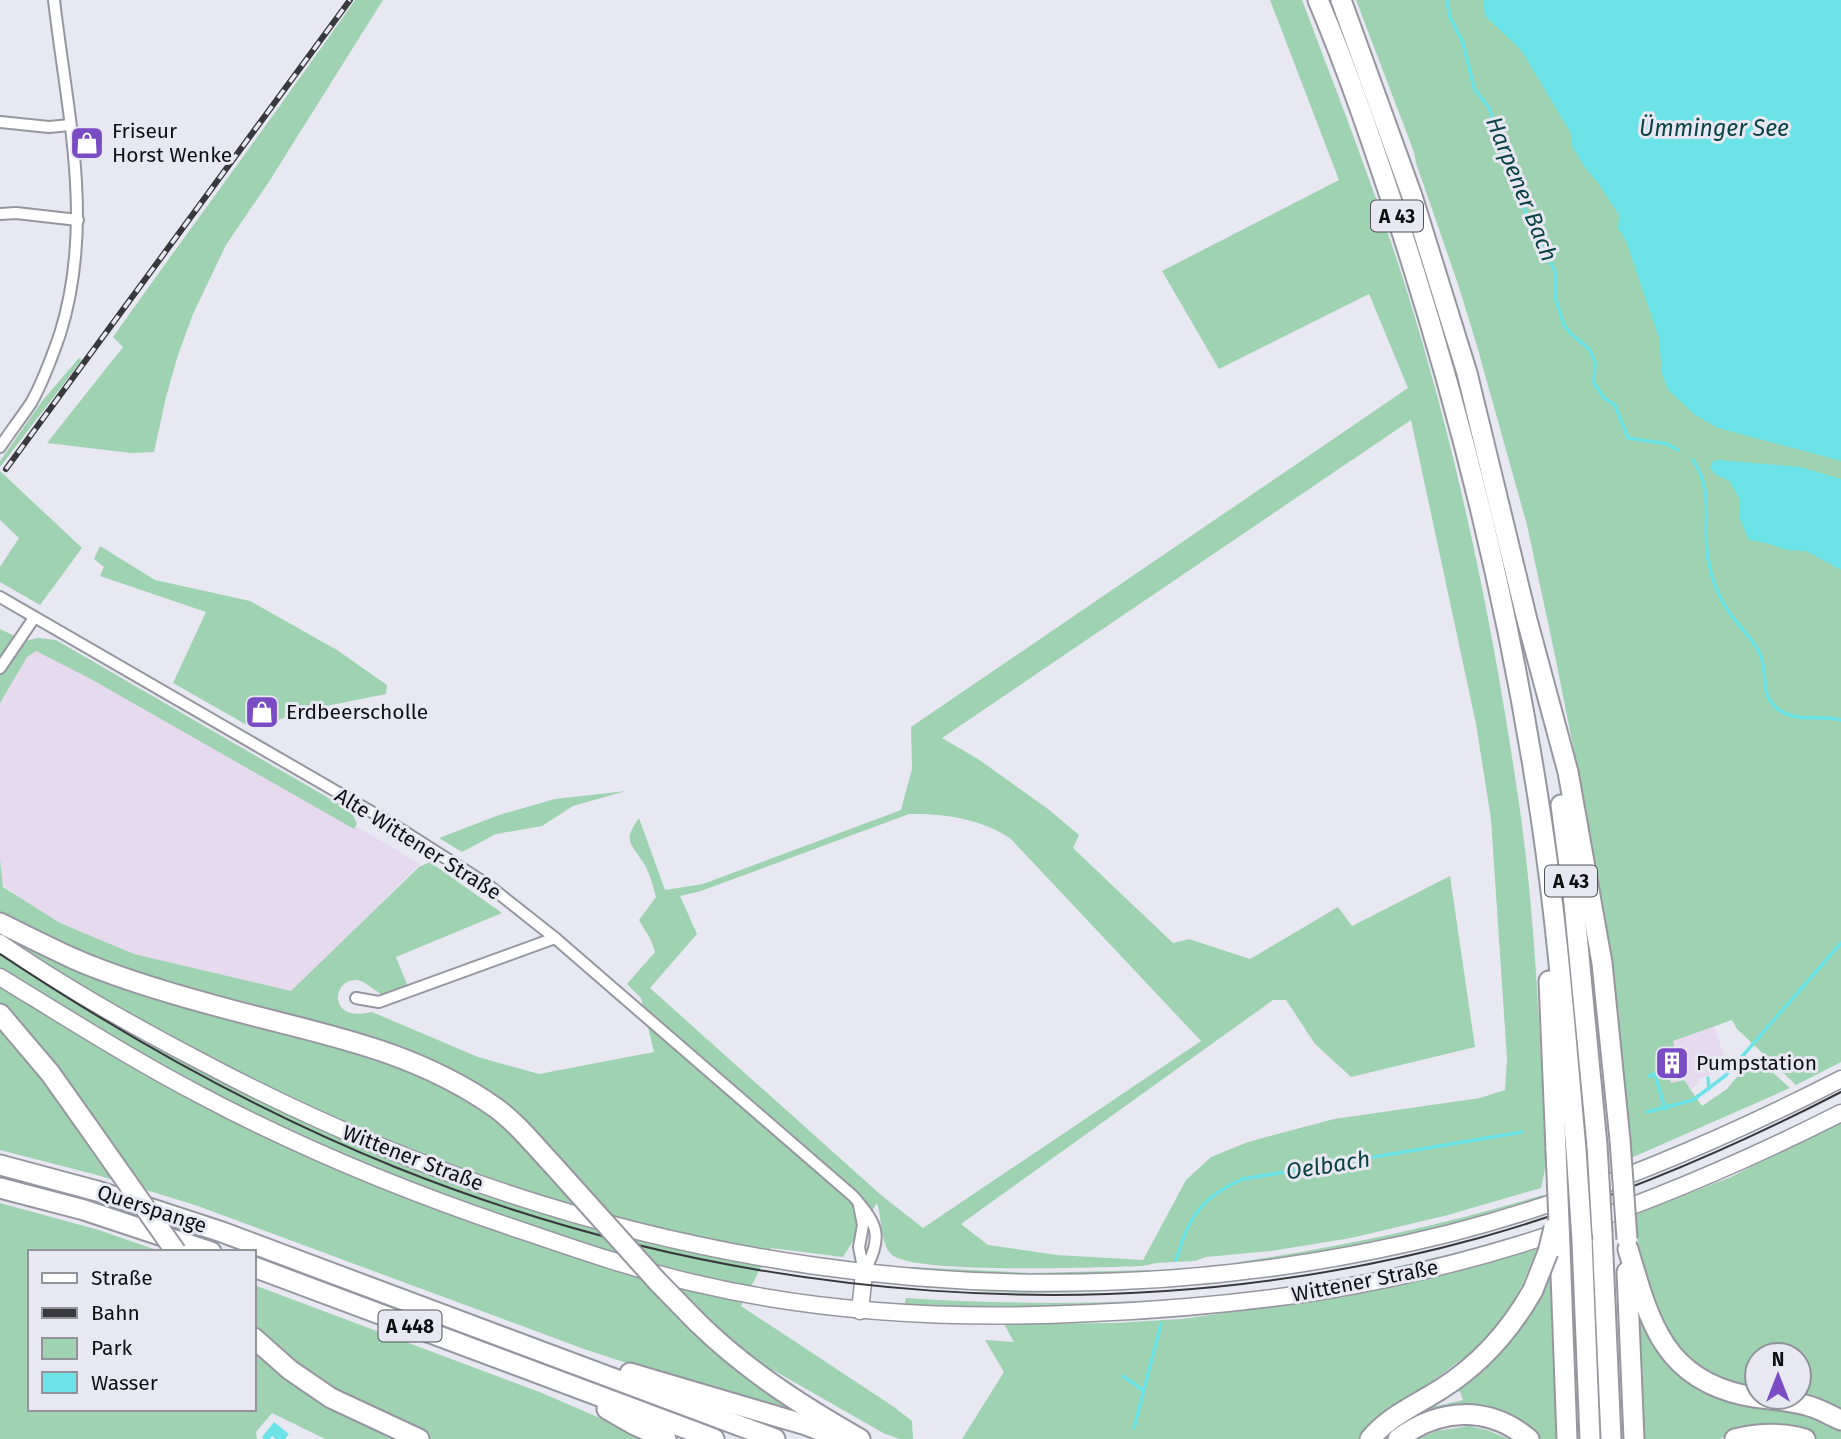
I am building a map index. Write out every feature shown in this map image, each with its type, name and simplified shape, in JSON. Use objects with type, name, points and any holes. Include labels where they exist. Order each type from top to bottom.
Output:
[{"type":"highway","name":"A 43","points":[[1318,0],[1377,156],[1434,332],[1464,436],[1495,568],[1542,823],[1558,950],[1582,1240],[1590,1439]]},
{"type":"highway","name":"A 43","points":[[1341,0],[1408,183],[1467,373],[1527,620],[1562,813],[1574,903],[1597,1145],[1611,1439]]},
{"type":"highway","points":[[1527,620],[1568,772],[1602,963],[1628,1244],[1627,1282],[1634,1439]]},
{"type":"highway","points":[[1542,823],[1567,1439]]},
{"type":"highway","points":[[0,923],[74,959],[143,985],[338,1036],[401,1057],[438,1073],[497,1109],[520,1129],[623,1245],[698,1323],[755,1372],[815,1413],[860,1439]]},
{"type":"highway","points":[[0,1014],[50,1073],[175,1250]]},
{"type":"highway","name":"Querspange","points":[[0,1164],[187,1220],[498,1336]]},
{"type":"highway","name":"Querspange","points":[[0,1188],[84,1210],[205,1250]]},
{"type":"highway","points":[[1370,1439],[1392,1418],[1462,1376],[1485,1356],[1518,1316],[1533,1290],[1548,1252],[1559,1206]]},
{"type":"highway","points":[[1628,1244],[1645,1308],[1656,1332],[1672,1356],[1690,1373],[1715,1388],[1810,1406],[1841,1420]]},
{"type":"highway","name":"A 448","points":[[256,1269],[714,1439]]},
{"type":"highway","points":[[498,1336],[656,1380],[842,1439]]},
{"type":"highway","name":"A 448","points":[[498,1336],[775,1439]]},
{"type":"highway","points":[[256,1340],[290,1370],[331,1398],[419,1439]]},
{"type":"highway","points":[[567,1385],[634,1424],[666,1439]]},
{"type":"highway","points":[[1398,1439],[1429,1420],[1460,1415],[1494,1418],[1529,1439]]},
{"type":"highway","points":[[1735,1439],[1768,1433],[1805,1439]]},
{"type":"main road","name":"Wittener Straße","points":[[0,943],[25,961],[159,1040],[308,1116],[466,1180],[593,1220],[726,1251],[864,1273],[982,1282],[1102,1282],[1268,1269],[1368,1252],[1505,1218],[1655,1167],[1841,1079]]},
{"type":"main road","name":"Wittener Straße","points":[[0,977],[209,1100],[316,1152],[415,1193],[532,1235],[653,1272],[757,1296],[860,1311],[1011,1317],[1115,1312],[1251,1301],[1401,1276],[1536,1240],[1647,1201],[1743,1160],[1841,1113]]},
{"type":"main road","points":[[860,1311],[864,1273]]},
{"type":"street","points":[[0,447],[31,402],[54,351],[73,284],[78,190],[54,0]]},
{"type":"street","points":[[0,122],[49,127],[70,125]]},
{"type":"street","points":[[0,214],[16,212],[78,220]]},
{"type":"street","name":"Alte Wittener Straße","points":[[0,597],[389,822],[488,886],[555,938],[859,1202],[871,1216],[875,1227],[876,1249],[864,1273]]},
{"type":"street","points":[[0,668],[34,618]]},
{"type":"street","points":[[356,998],[379,1002],[555,938]]},
{"type":"shaded area","points":[[31,639],[420,864],[288,998],[143,961],[56,924],[0,883],[0,679]]},
{"type":"shaded area","points":[[1714,1026],[1725,1059],[1721,1066],[1710,1075],[1698,1079],[1699,1083],[1690,1090],[1684,1080],[1671,1084],[1662,1056],[1675,1052],[1673,1041]]},
{"type":"green space","points":[[355,0],[383,0],[226,245],[193,314],[178,355],[154,452],[131,453],[47,443],[123,347],[113,337]]},
{"type":"green space","points":[[1270,0],[1302,0],[1366,171],[1410,301],[1438,400],[1478,566],[1499,678],[1529,882],[1547,1160],[1541,1188],[1448,1215],[1351,1238],[1271,1251],[1143,1266],[1010,1268],[933,1265],[906,1261],[887,1249],[877,1203],[843,1257],[771,1248],[741,1306],[912,1421],[913,1439],[900,1439],[885,1434],[773,1370],[766,1391],[785,1404],[783,1410],[584,1349],[195,1205],[97,1175],[0,1150],[0,859],[3,887],[60,923],[134,954],[291,991],[419,867],[430,862],[502,913],[396,957],[408,987],[385,996],[359,981],[348,982],[342,986],[338,1000],[347,1012],[372,1012],[478,1057],[539,1074],[654,1052],[641,998],[627,984],[655,952],[639,920],[656,897],[648,871],[630,842],[631,832],[639,818],[665,890],[703,884],[901,810],[912,769],[911,727],[1408,388],[1369,294],[1219,369],[1162,271],[1339,180]],"holes":[[[1411,420],[1476,724],[1491,819],[1507,1059],[1505,1090],[1480,1098],[1334,1119],[1248,1142],[1211,1157],[1186,1180],[1143,1260],[1057,1255],[988,1245],[961,1224],[1273,1000],[1286,1000],[1315,1044],[1351,1077],[1475,1047],[1450,876],[1352,926],[1338,907],[1250,959],[1189,939],[1173,943],[1073,848],[1079,835],[1048,809],[978,759],[942,738]],[[909,814],[962,818],[987,826],[1010,838],[1201,1041],[923,1228],[881,1195],[650,988],[697,934],[680,896],[701,891]]]},
{"type":"green space","points":[[1356,0],[1841,0],[1841,1062],[1796,1085],[1737,1029],[1732,1020],[1673,1041],[1675,1052],[1662,1056],[1671,1083],[1684,1080],[1702,1106],[1727,1089],[1754,1056],[1790,1088],[1631,1158],[1600,894],[1578,771],[1527,525],[1458,284],[1414,152]]},
{"type":"green space","points":[[79,358],[82,360],[0,467],[0,461],[43,400]]},
{"type":"green space","points":[[0,471],[82,548],[40,605],[0,582],[0,567],[19,538],[0,520]]},
{"type":"green space","points":[[100,546],[155,580],[250,601],[337,650],[387,685],[386,694],[302,711],[256,728],[245,724],[173,683],[206,612],[100,576],[104,567],[94,559]]},
{"type":"green space","points":[[0,629],[25,641],[38,638],[56,640],[351,811],[357,824],[354,829],[89,678],[36,651],[27,657],[0,703]]},
{"type":"green space","points":[[626,791],[573,806],[542,826],[496,834],[462,852],[439,838],[499,815],[555,799]]},
{"type":"green space","points":[[1789,1095],[1790,1097],[1712,1134],[1632,1167],[1631,1164]]},
{"type":"green space","points":[[1841,1120],[1841,1410],[1813,1397],[1813,1341],[1743,1341],[1743,1384],[1725,1380],[1699,1367],[1679,1349],[1663,1327],[1651,1302],[1643,1274],[1635,1214],[1731,1177]]},
{"type":"green space","points":[[1543,1195],[1544,1198],[1389,1240],[1310,1254],[1231,1263],[1388,1235]]},
{"type":"green space","points":[[0,1203],[99,1230],[156,1250],[28,1250],[28,1411],[256,1411],[256,1286],[542,1393],[648,1439],[325,1439],[272,1413],[256,1432],[257,1439],[0,1439]]},
{"type":"green space","points":[[1543,1213],[1543,1216],[1418,1250],[1292,1274],[1228,1282],[1099,1292],[1034,1293],[907,1286],[1096,1290],[1223,1281],[1348,1263],[1410,1250]]},
{"type":"green space","points":[[1541,1229],[1412,1265],[1314,1285],[1234,1296],[1093,1306],[904,1308],[906,1298],[1045,1303],[1138,1301],[1277,1289],[1410,1264]]},
{"type":"green space","points":[[1537,1249],[1504,1318],[1479,1347],[1370,1426],[1360,1439],[962,1439],[1004,1372],[985,1340],[1014,1342],[1004,1324],[1115,1323],[1181,1319],[1323,1300],[1446,1273]]},
{"type":"green space","points":[[1553,1256],[1558,1439],[1538,1439],[1492,1412],[1390,1439],[1377,1439],[1432,1400],[1437,1406],[1463,1400],[1460,1392],[1453,1389]]},
{"type":"green space","points":[[909,1268],[1031,1273],[1151,1270],[1151,1273],[990,1275]]},
{"type":"green space","points":[[1638,1316],[1647,1334],[1673,1367],[1743,1390],[1743,1411],[1810,1411],[1841,1427],[1841,1439],[1815,1439],[1798,1432],[1728,1435],[1720,1439],[1643,1439]]},
{"type":"green space","points":[[1468,1426],[1509,1439],[1418,1439],[1437,1431]]},
{"type":"water","name":"Ümminger See","points":[[1483,0],[1841,0],[1841,461],[1718,428],[1695,415],[1668,390],[1662,374],[1659,338],[1626,241],[1618,228],[1619,215],[1583,165],[1572,146],[1572,135],[1521,50],[1485,16]]},
{"type":"water","points":[[1713,461],[1800,467],[1841,479],[1841,570],[1806,551],[1787,550],[1749,540],[1740,519],[1739,498],[1729,481],[1715,474],[1710,468]]},
{"type":"water","points":[[274,1422],[289,1434],[285,1439],[262,1437]]},
{"type":"waterway","name":"Harpener Bach","points":[[1447,0],[1450,17],[1463,43],[1474,88],[1489,108],[1525,211],[1555,271],[1555,297],[1564,325],[1589,349],[1595,362],[1594,383],[1604,398],[1615,405],[1628,438],[1667,444],[1678,450]]},
{"type":"waterway","name":"Harpener Bach","points":[[1693,460],[1704,484],[1708,559],[1713,578],[1727,609],[1759,652],[1768,697],[1772,704],[1786,714],[1841,720]]},
{"type":"waterway","name":"Oelbach","points":[[1647,1112],[1693,1100],[1725,1076],[1841,943]]},
{"type":"waterway","points":[[1649,1076],[1667,1070]]},
{"type":"waterway","points":[[1655,1074],[1665,1109]]},
{"type":"waterway","name":"Oelbach","points":[[1708,1078],[1709,1089]]},
{"type":"waterway","name":"Oelbach","points":[[1176,1260],[1186,1232],[1198,1210],[1216,1193],[1243,1179],[1522,1132]]},
{"type":"waterway","name":"Oelbach","points":[[1134,1428],[1161,1324]]},
{"type":"waterway","points":[[1123,1376],[1144,1391]]},
{"type":"tram line","points":[[0,954],[192,1071],[292,1122],[395,1167],[525,1213],[658,1250],[794,1276],[931,1291],[1069,1295],[1207,1288],[1344,1269],[1479,1238],[1572,1209],[1708,1155],[1841,1092]]},
{"type":"railway","points":[[6,469],[350,0]]},
{"type":"place","name":"Friseur Horst Wenke","points":[[87,143]]},
{"type":"place","name":"Erdbeerscholle","points":[[262,712]]},
{"type":"place","name":"Pumpstation","points":[[1672,1063]]}]
